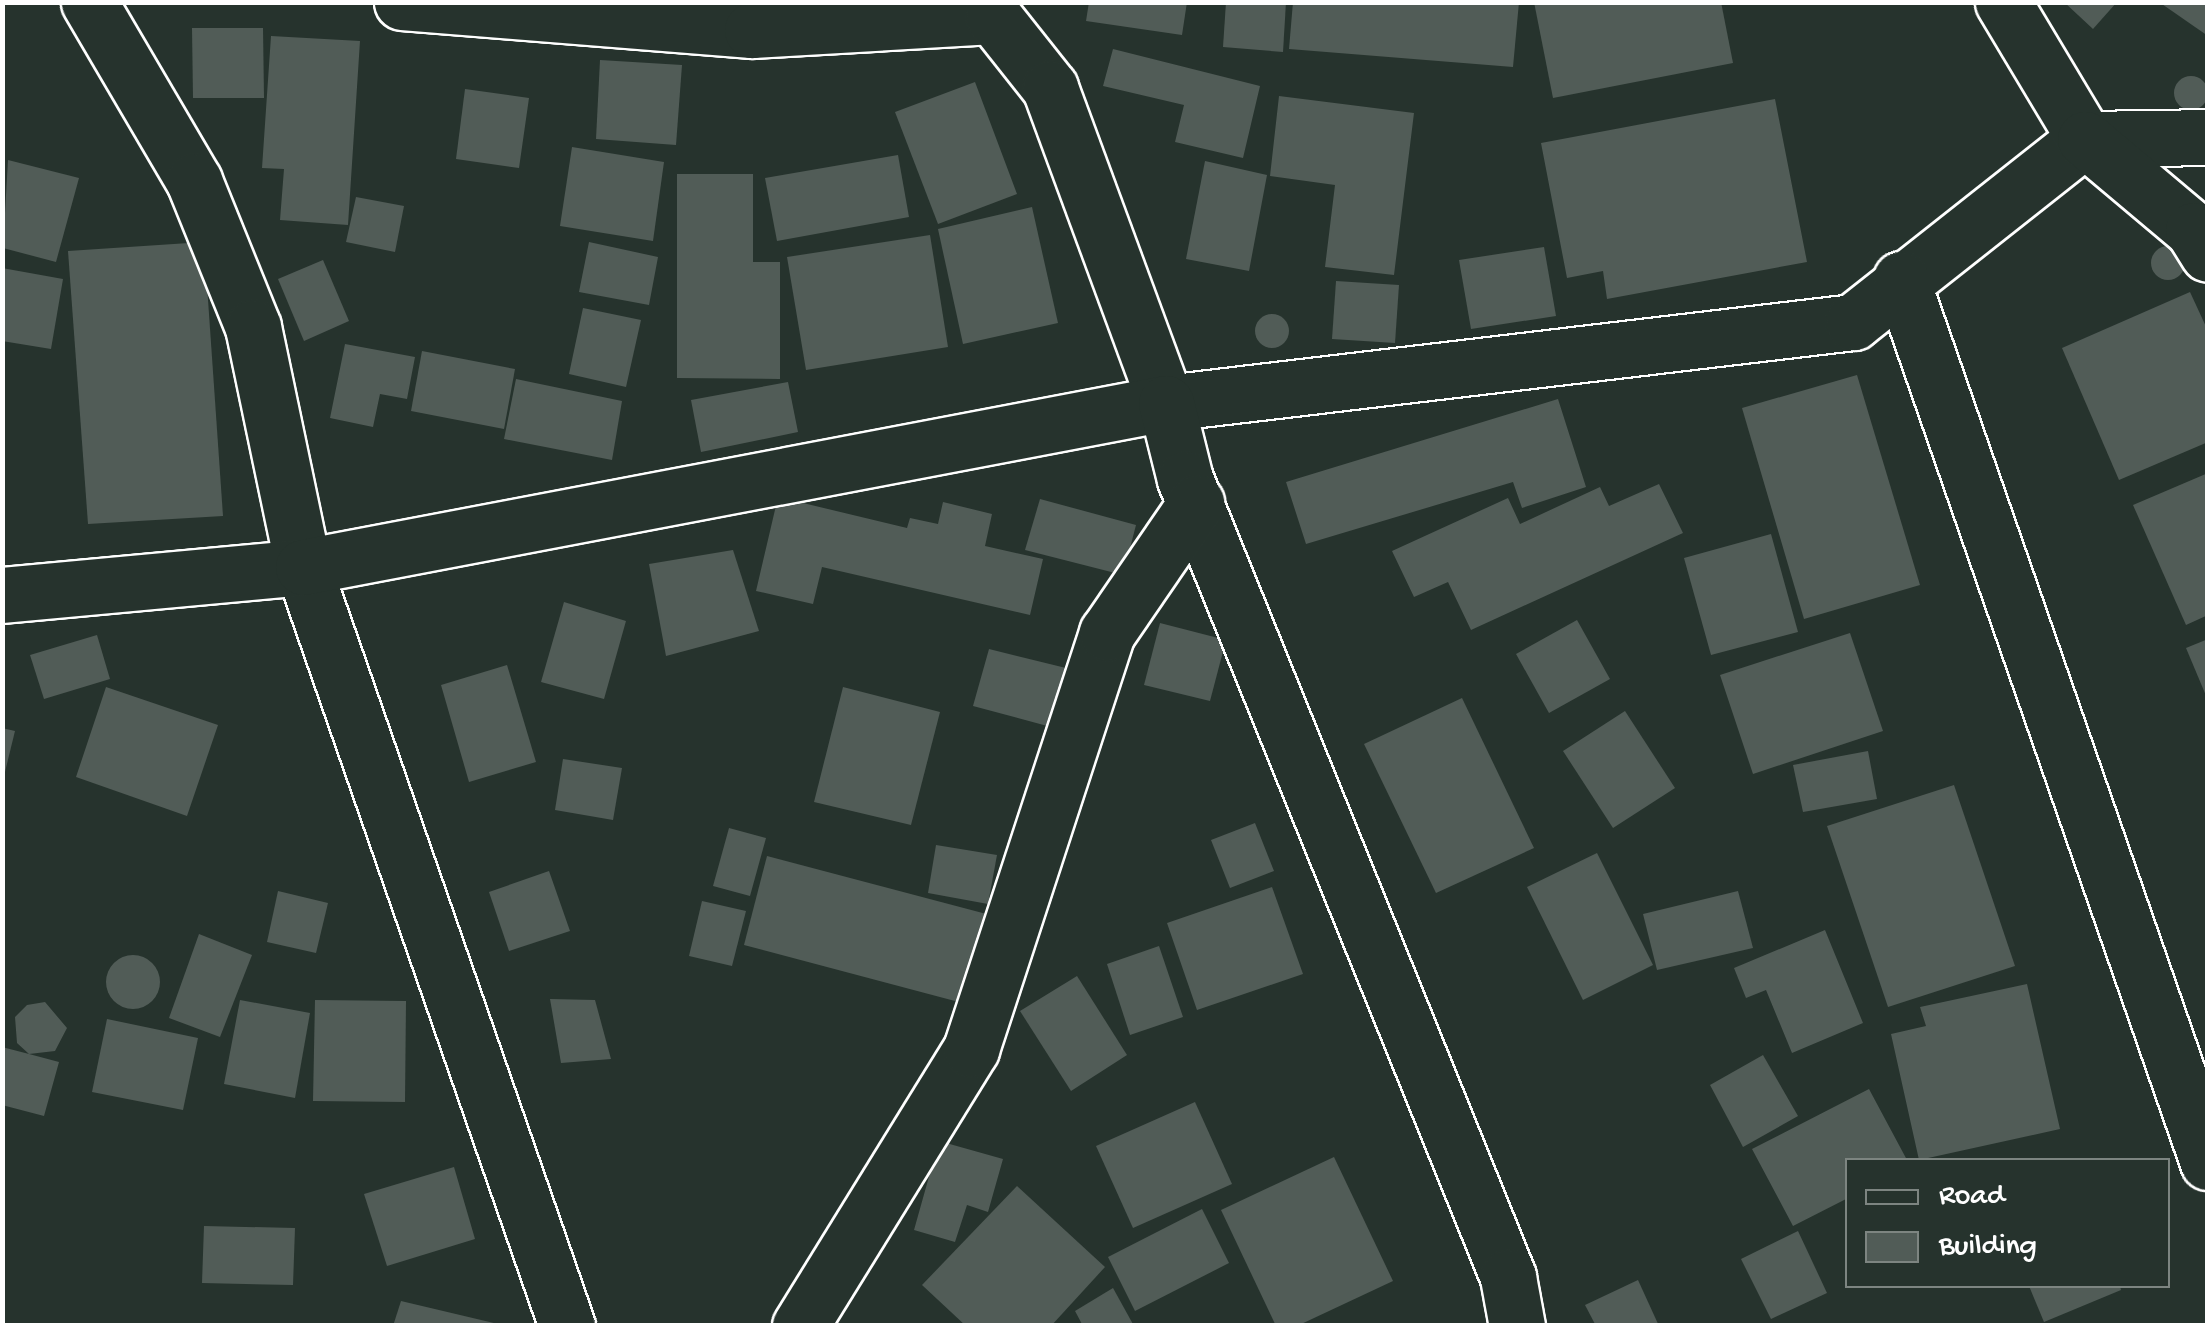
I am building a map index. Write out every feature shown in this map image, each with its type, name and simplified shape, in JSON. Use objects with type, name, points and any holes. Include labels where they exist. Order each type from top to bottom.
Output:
[{"type":"street","points":[[89,2],[194,181],[253,327],[303,566],[567,1326]]},
{"type":"street","points":[[402,2],[752,30],[991,9],[1050,88],[1166,403],[1196,504],[1508,1278],[1518,1326]]},
{"type":"street","points":[[2003,2],[2085,139],[2192,230],[2208,254]]},
{"type":"street","points":[[2,594],[303,566],[1166,403],[1853,322],[1902,279],[2085,139],[2208,137]]},
{"type":"street","points":[[1902,279],[2208,1162]]},
{"type":"street","points":[[800,1326],[971,1049],[1107,632],[1196,504]]},
{"type":"building","points":[[1089,2],[1187,2],[1182,35],[1086,21]]},
{"type":"building","points":[[1226,2],[1286,2],[1283,52],[1223,47]]},
{"type":"building","points":[[1293,2],[1519,2],[1513,67],[1289,49]]},
{"type":"building","points":[[1534,2],[1721,2],[1733,63],[1553,98]]},
{"type":"building","points":[[2064,2],[2117,2],[2093,29]]},
{"type":"building","points":[[2159,2],[2208,2],[2208,36]]},
{"type":"building","points":[[192,28],[263,28],[264,98],[193,98]]},
{"type":"building","points":[[271,36],[360,41],[348,225],[280,220],[284,169],[262,168]]},
{"type":"building","points":[[1113,49],[1260,86],[1243,158],[1175,142],[1184,105],[1103,86]]},
{"type":"building","points":[[600,60],[682,65],[676,145],[596,139]]},
{"type":"building","points":[[2191,76],[2203,81],[2208,93],[2203,105],[2191,110],[2179,105],[2174,93],[2179,81]]},
{"type":"building","points":[[975,82],[1017,194],[938,224],[895,112]]},
{"type":"building","points":[[465,89],[529,98],[519,168],[456,159]]},
{"type":"building","points":[[1279,96],[1414,113],[1394,275],[1325,267],[1335,185],[1270,176]]},
{"type":"building","points":[[1775,99],[1807,262],[1607,299],[1603,271],[1567,278],[1541,143]]},
{"type":"building","points":[[572,147],[664,162],[653,241],[560,226]]},
{"type":"building","points":[[898,155],[909,217],[777,241],[765,178]]},
{"type":"building","points":[[8,160],[79,178],[56,262],[3,248]]},
{"type":"building","points":[[1205,161],[1267,175],[1249,271],[1186,259]]},
{"type":"building","points":[[677,174],[753,174],[753,262],[780,262],[780,379],[677,378]]},
{"type":"building","points":[[356,197],[404,206],[395,252],[346,242]]},
{"type":"building","points":[[1032,207],[1058,323],[963,344],[938,229]]},
{"type":"building","points":[[930,235],[948,347],[806,370],[787,257]]},
{"type":"building","points":[[204,242],[223,516],[88,524],[68,251]]},
{"type":"building","points":[[589,242],[658,257],[649,305],[579,292]]},
{"type":"building","points":[[2168,246],[2180,251],[2185,263],[2180,275],[2168,280],[2156,275],[2151,263],[2156,251]]},
{"type":"building","points":[[1544,247],[1556,316],[1471,329],[1459,260]]},
{"type":"building","points":[[323,260],[349,321],[304,341],[278,279]]},
{"type":"building","points":[[2,268],[63,279],[51,349],[2,341]]},
{"type":"building","points":[[1336,281],[1399,285],[1395,343],[1332,339]]},
{"type":"building","points":[[2190,292],[2208,331],[2208,442],[2119,480],[2062,348]]},
{"type":"building","points":[[583,308],[641,320],[626,387],[569,374]]},
{"type":"building","points":[[1272,314],[1284,319],[1289,331],[1284,343],[1272,348],[1260,343],[1255,331],[1260,319]]},
{"type":"building","points":[[345,344],[415,357],[407,399],[380,394],[373,427],[330,418]]},
{"type":"building","points":[[422,351],[515,369],[504,429],[411,411]]},
{"type":"building","points":[[1857,375],[1920,585],[1804,619],[1742,408]]},
{"type":"building","points":[[516,379],[622,401],[612,460],[504,439]]},
{"type":"building","points":[[788,382],[798,432],[701,452],[691,400]]},
{"type":"building","points":[[1558,399],[1586,487],[1522,508],[1513,482],[1306,544],[1286,482]]},
{"type":"building","points":[[2208,473],[2208,615],[2186,625],[2133,505]]},
{"type":"building","points":[[1659,484],[1683,533],[1471,630],[1448,582],[1414,597],[1392,551],[1508,498],[1520,524],[1600,487],[1609,506]]},
{"type":"building","points":[[778,497],[907,528],[910,518],[938,524],[943,502],[992,514],[985,546],[1043,559],[1030,615],[822,567],[813,604],[756,591]]},
{"type":"building","points":[[1040,499],[1136,525],[1123,575],[1025,550]]},
{"type":"building","points":[[1771,534],[1798,632],[1711,655],[1684,558]]},
{"type":"building","points":[[733,550],[759,631],[666,656],[649,564]]},
{"type":"building","points":[[564,602],[626,621],[604,699],[541,682]]},
{"type":"building","points":[[1577,620],[1610,679],[1549,713],[1516,654]]},
{"type":"building","points":[[1160,623],[1226,640],[1210,701],[1144,685]]},
{"type":"building","points":[[1850,633],[1883,731],[1753,774],[1720,675]]},
{"type":"building","points":[[97,635],[110,679],[44,699],[30,655]]},
{"type":"building","points":[[2208,639],[2208,698],[2207,698],[2186,648]]},
{"type":"building","points":[[989,649],[1066,668],[1051,727],[973,706]]},
{"type":"building","points":[[507,665],[536,762],[469,782],[441,685]]},
{"type":"building","points":[[106,687],[218,725],[187,816],[76,777]]},
{"type":"building","points":[[843,687],[940,712],[911,825],[814,802]]},
{"type":"building","points":[[1462,698],[1534,848],[1436,893],[1364,744]]},
{"type":"building","points":[[1625,711],[1675,788],[1613,828],[1563,751]]},
{"type":"building","points":[[2,728],[15,731],[4,776],[2,776]]},
{"type":"building","points":[[1868,751],[1877,799],[1803,812],[1793,765]]},
{"type":"building","points":[[563,759],[622,768],[613,820],[555,810]]},
{"type":"building","points":[[1954,785],[2015,966],[1888,1007],[1827,826]]},
{"type":"building","points":[[1255,823],[1274,871],[1230,888],[1211,840]]},
{"type":"building","points":[[729,828],[766,838],[750,896],[713,886]]},
{"type":"building","points":[[936,845],[997,855],[988,904],[928,893]]},
{"type":"building","points":[[1597,853],[1653,965],[1583,1000],[1527,887]]},
{"type":"building","points":[[767,856],[994,916],[970,1005],[744,945]]},
{"type":"building","points":[[549,871],[570,931],[509,951],[489,892]]},
{"type":"building","points":[[1272,887],[1303,974],[1197,1010],[1167,923]]},
{"type":"building","points":[[278,891],[328,903],[316,953],[267,942]]},
{"type":"building","points":[[1738,891],[1753,948],[1657,970],[1643,914]]},
{"type":"building","points":[[702,901],[746,911],[732,966],[689,956]]},
{"type":"building","points":[[1825,930],[1863,1023],[1792,1053],[1766,990],[1746,998],[1734,968]]},
{"type":"building","points":[[199,934],[252,955],[220,1037],[169,1018]]},
{"type":"building","points":[[1159,946],[1183,1017],[1130,1035],[1107,964]]},
{"type":"building","points":[[133,955],[152,963],[160,982],[152,1001],[133,1009],[114,1001],[106,982],[114,963]]},
{"type":"building","points":[[1077,976],[1127,1055],[1071,1091],[1020,1011]]},
{"type":"building","points":[[2027,984],[2060,1129],[1919,1158],[1891,1034],[1926,1026],[1920,1007]]},
{"type":"building","points":[[550,999],[595,1000],[611,1059],[561,1063]]},
{"type":"building","points":[[240,1000],[310,1013],[295,1098],[224,1084]]},
{"type":"building","points":[[315,1000],[406,1001],[405,1102],[313,1101]]},
{"type":"building","points":[[45,1002],[67,1028],[55,1051],[29,1054],[17,1043],[15,1017],[27,1005]]},
{"type":"building","points":[[107,1019],[198,1038],[183,1110],[92,1092]]},
{"type":"building","points":[[2,1047],[59,1062],[44,1116],[2,1105]]},
{"type":"building","points":[[1763,1055],[1798,1116],[1743,1147],[1710,1085]]},
{"type":"building","points":[[1869,1089],[1906,1158],[1845,1158],[1845,1200],[1793,1226],[1752,1149]]},
{"type":"building","points":[[1195,1102],[1232,1184],[1133,1228],[1096,1146]]},
{"type":"building","points":[[939,1141],[1003,1159],[988,1212],[967,1205],[955,1242],[914,1230]]},
{"type":"building","points":[[1334,1157],[1393,1281],[1297,1326],[1276,1326],[1221,1210]]},
{"type":"building","points":[[454,1167],[475,1239],[387,1266],[364,1194]]},
{"type":"building","points":[[1017,1186],[1105,1267],[1051,1326],[966,1326],[922,1285]]},
{"type":"building","points":[[1202,1209],[1229,1263],[1135,1311],[1108,1257]]},
{"type":"building","points":[[204,1226],[295,1228],[293,1285],[202,1283]]},
{"type":"building","points":[[1798,1231],[1827,1293],[1771,1319],[1741,1259]]},
{"type":"building","points":[[1638,1280],[1659,1326],[1596,1326],[1585,1305]]},
{"type":"building","points":[[1113,1288],[1134,1326],[1083,1326],[1075,1311]]},
{"type":"building","points":[[2030,1288],[2120,1288],[2121,1290],[2044,1322]]},
{"type":"building","points":[[401,1301],[498,1324],[498,1326],[393,1326]]}]
